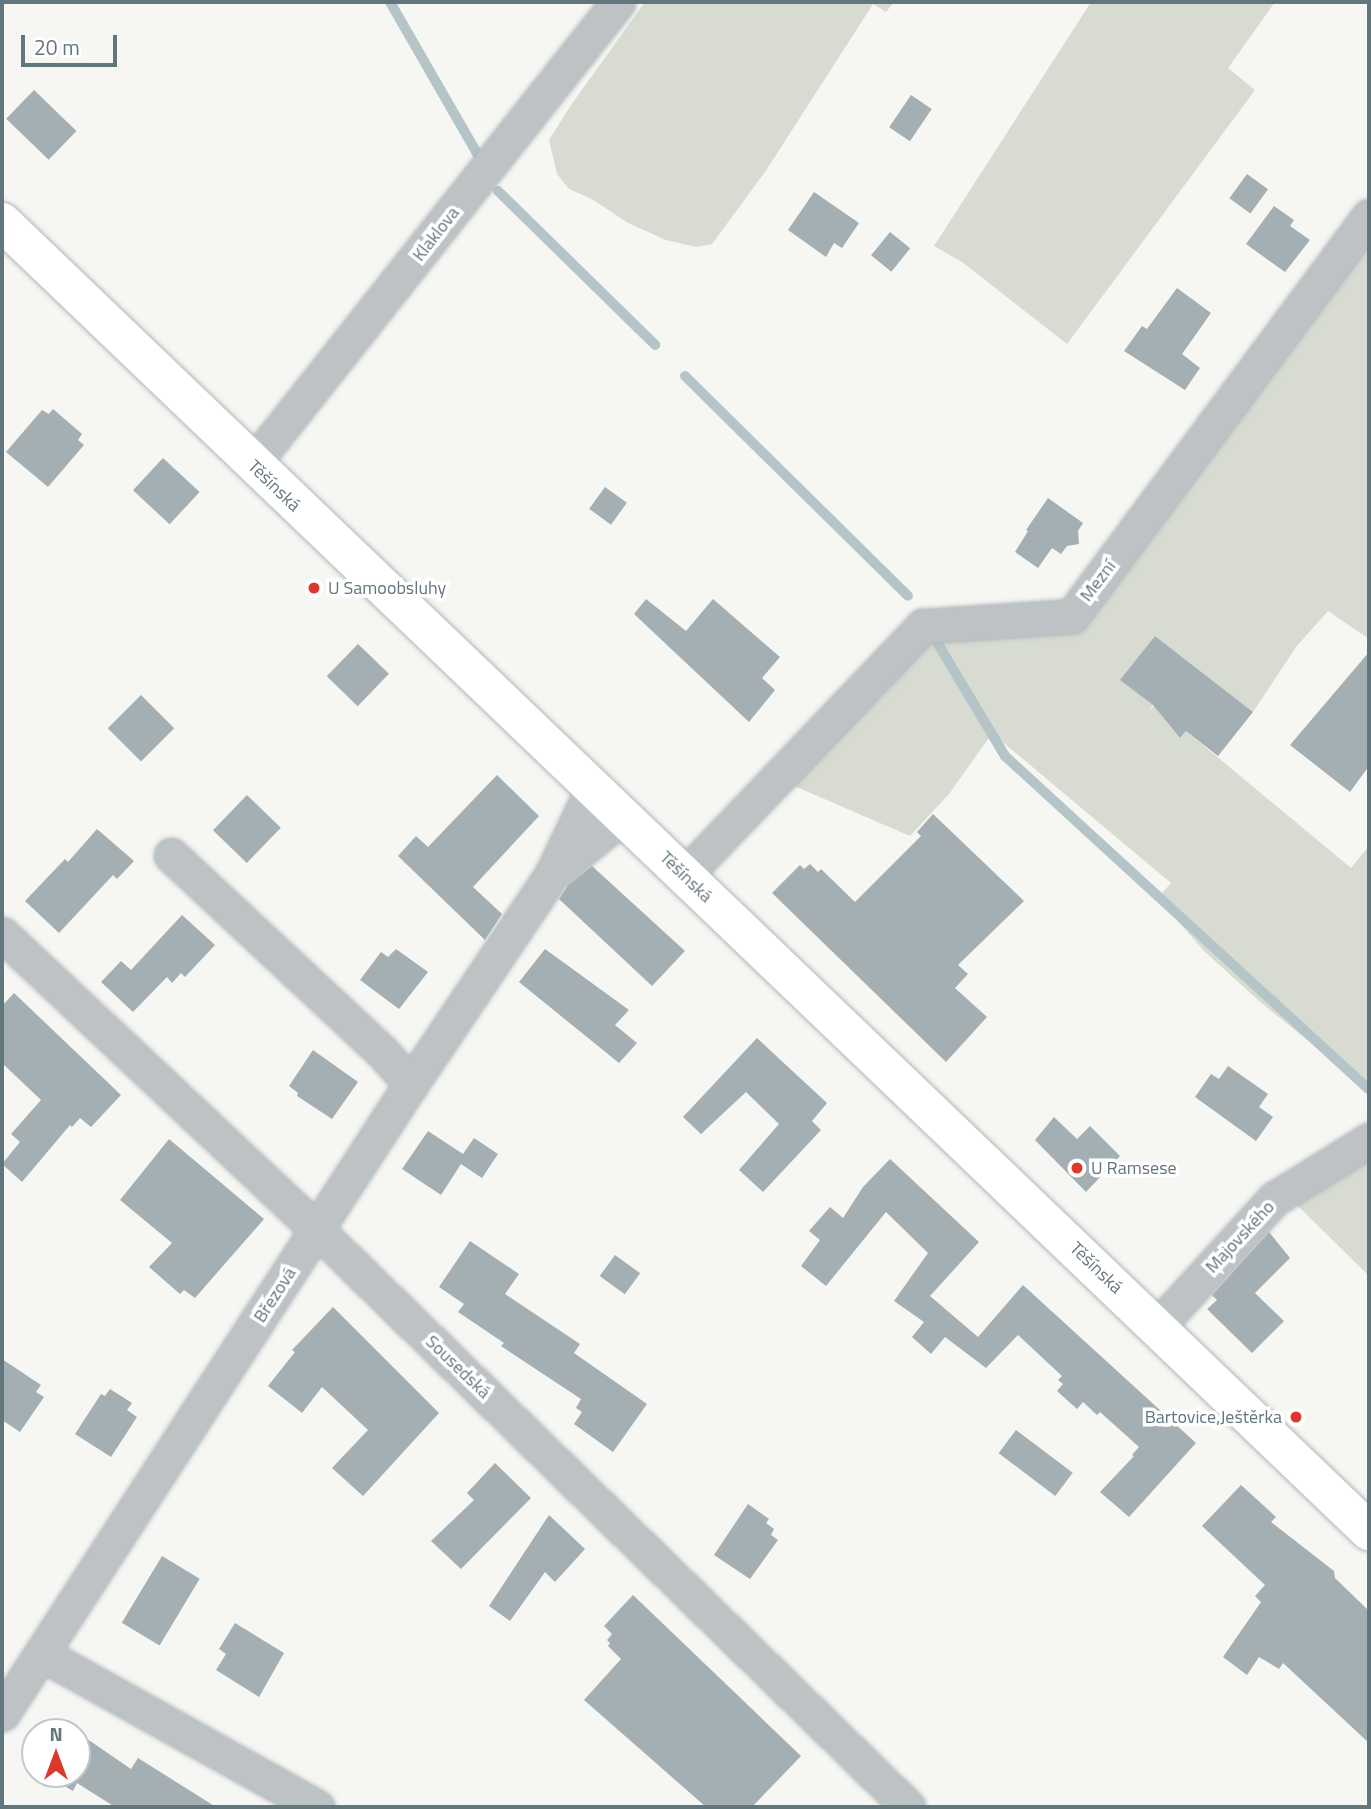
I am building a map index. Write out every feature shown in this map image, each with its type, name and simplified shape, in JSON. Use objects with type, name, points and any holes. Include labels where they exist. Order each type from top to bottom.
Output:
[{"type":"main road","name":"Těšínská","points":[[2,222],[252,465],[1158,1326],[1369,1531]]},
{"type":"street","name":"Klaklova","points":[[252,465],[618,2]]},
{"type":"street","name":"Mezní","points":[[684,876],[923,626],[1072,616],[1369,216]]},
{"type":"street","name":"Březová","points":[[2,1714],[411,1084],[551,876],[593,788]]},
{"type":"street","name":"Březová","points":[[551,876],[623,816]]},
{"type":"street","points":[[171,855],[383,1053],[411,1084]]},
{"type":"street","name":"Sousedská","points":[[2,934],[317,1230],[908,1807]]},
{"type":"street","name":"Majovského","points":[[1158,1326],[1274,1199],[1360,1146]]},
{"type":"street","points":[[42,1654],[317,1807]]},
{"type":"shaded area","points":[[645,2],[894,2],[886,12],[873,4],[765,172],[712,244],[696,247],[666,240],[628,223],[592,199],[569,189],[557,174],[549,140]]},
{"type":"shaded area","points":[[1091,2],[1275,2],[1228,68],[1255,90],[1067,344],[962,262],[934,246]]},
{"type":"shaded area","points":[[1369,237],[1369,639],[1328,611],[1296,647],[1253,712],[1155,636],[1121,680],[1153,705],[1147,713],[1154,706],[1180,738],[1186,731],[1351,868],[1369,846],[1369,1090],[1259,1001],[1203,950],[1158,898],[1171,883],[999,739],[991,735],[949,794],[910,836],[785,782],[933,629],[1076,623]]},
{"type":"shaded area","points":[[1369,1140],[1369,1276],[1287,1195]]},
{"type":"building","points":[[34,90],[76,131],[49,160],[6,119]]},
{"type":"building","points":[[911,95],[932,109],[910,141],[889,127]]},
{"type":"building","points":[[1247,174],[1268,189],[1250,214],[1229,198]]},
{"type":"building","points":[[814,192],[859,223],[842,248],[834,243],[826,257],[788,230]]},
{"type":"building","points":[[1274,206],[1294,220],[1290,226],[1310,240],[1285,272],[1246,244]]},
{"type":"building","points":[[890,232],[910,248],[891,272],[871,255]]},
{"type":"building","points":[[1177,288],[1211,313],[1182,354],[1200,368],[1185,390],[1124,351],[1142,326],[1147,329]]},
{"type":"building","points":[[53,409],[82,434],[78,440],[84,445],[48,487],[6,452],[42,410],[49,414]]},
{"type":"building","points":[[163,458],[200,492],[170,524],[133,490]]},
{"type":"building","points":[[605,487],[627,503],[611,525],[589,509]]},
{"type":"building","points":[[1048,498],[1083,523],[1078,531],[1079,544],[1067,546],[1061,554],[1052,548],[1038,568],[1015,552]]},
{"type":"building","points":[[646,599],[686,631],[713,599],[780,657],[762,678],[775,690],[749,722],[634,614]]},
{"type":"building","points":[[1155,636],[1253,712],[1218,756],[1186,731],[1180,738],[1153,705],[1120,680]]},
{"type":"building","points":[[358,644],[389,674],[358,706],[327,676]]},
{"type":"building","points":[[1369,652],[1369,766],[1350,792],[1290,745]]},
{"type":"building","points":[[141,695],[174,728],[141,761],[108,728]]},
{"type":"building","points":[[497,775],[539,816],[473,887],[502,914],[485,940],[398,856],[416,836],[428,847]]},
{"type":"building","points":[[247,795],[281,828],[247,863],[213,830]]},
{"type":"building","points":[[933,814],[1024,901],[958,965],[968,974],[955,988],[987,1017],[946,1062],[772,893],[800,865],[804,869],[810,864],[818,872],[821,869],[855,902],[921,836],[917,832]]},
{"type":"building","points":[[97,829],[134,861],[117,879],[113,875],[59,933],[25,901],[65,859],[68,862]]},
{"type":"building","points":[[592,866],[685,951],[652,986],[559,899],[568,885]]},
{"type":"building","points":[[182,915],[215,945],[185,977],[181,973],[172,983],[167,977],[133,1012],[101,982],[121,961],[131,970]]},
{"type":"building","points":[[396,949],[428,972],[399,1009],[360,980],[381,952],[388,957]]},
{"type":"building","points":[[545,949],[629,1010],[615,1025],[637,1043],[619,1063],[519,982]]},
{"type":"building","points":[[14,993],[121,1095],[91,1127],[80,1118],[72,1127],[70,1125],[22,1182],[2,1164],[20,1142],[11,1134],[41,1100],[2,1063],[2,1006]]},
{"type":"building","points":[[757,1038],[827,1103],[812,1121],[821,1130],[763,1192],[739,1170],[779,1124],[746,1092],[701,1134],[683,1117]]},
{"type":"building","points":[[313,1050],[358,1082],[332,1119],[297,1096],[298,1093],[289,1086]]},
{"type":"building","points":[[1228,1066],[1268,1094],[1259,1107],[1273,1117],[1256,1141],[1195,1097],[1211,1074],[1219,1079]]},
{"type":"building","points":[[1054,1117],[1077,1139],[1090,1126],[1120,1156],[1086,1192],[1035,1140]]},
{"type":"building","points":[[428,1131],[463,1154],[474,1138],[498,1154],[482,1178],[461,1164],[441,1195],[402,1169]]},
{"type":"building","points":[[169,1139],[264,1219],[195,1298],[184,1290],[180,1294],[149,1267],[172,1243],[120,1200]]},
{"type":"building","points":[[890,1159],[979,1242],[930,1296],[978,1337],[1023,1285],[1196,1443],[1129,1517],[1100,1492],[1134,1456],[1132,1455],[1139,1447],[1100,1412],[1097,1415],[1083,1402],[1077,1409],[1057,1391],[1063,1384],[1058,1380],[1062,1376],[1018,1335],[986,1368],[945,1337],[931,1354],[912,1337],[924,1322],[894,1301],[928,1253],[886,1212],[826,1286],[801,1266],[820,1240],[809,1231],[830,1207],[843,1218],[863,1187]]},
{"type":"building","points":[[1269,1232],[1290,1258],[1255,1293],[1284,1321],[1252,1353],[1207,1309],[1217,1300],[1212,1295]]},
{"type":"building","points":[[470,1241],[519,1274],[505,1294],[580,1344],[574,1353],[647,1404],[613,1452],[574,1424],[582,1412],[576,1408],[581,1399],[501,1346],[504,1343],[458,1312],[464,1304],[439,1287]]},
{"type":"building","points":[[615,1255],[640,1273],[625,1294],[600,1276]]},
{"type":"building","points":[[333,1307],[439,1413],[363,1496],[332,1468],[368,1430],[322,1387],[302,1413],[268,1386],[295,1352],[292,1350]]},
{"type":"building","points":[[2,1359],[41,1385],[36,1392],[44,1397],[20,1432],[2,1420]]},
{"type":"building","points":[[110,1389],[132,1403],[127,1410],[137,1417],[111,1457],[75,1434],[101,1394],[105,1396]]},
{"type":"building","points":[[1016,1430],[1073,1473],[1055,1496],[999,1453]]},
{"type":"building","points":[[495,1463],[531,1498],[461,1569],[431,1541],[474,1500],[467,1493]]},
{"type":"building","points":[[1241,1485],[1276,1517],[1271,1522],[1334,1571],[1335,1578],[1369,1611],[1369,1743],[1283,1663],[1279,1669],[1259,1657],[1247,1675],[1223,1657],[1261,1602],[1255,1596],[1265,1585],[1202,1526]]},
{"type":"building","points":[[748,1504],[769,1519],[766,1523],[774,1529],[771,1535],[778,1540],[750,1579],[714,1555]]},
{"type":"building","points":[[549,1515],[585,1549],[555,1582],[545,1572],[510,1621],[489,1606]]},
{"type":"building","points":[[162,1556],[200,1579],[160,1646],[122,1623]]},
{"type":"building","points":[[633,1595],[801,1756],[752,1807],[706,1807],[584,1700],[621,1659],[608,1646],[610,1643],[607,1640],[612,1634],[604,1626]]},
{"type":"building","points":[[235,1623],[284,1653],[259,1697],[216,1670],[226,1654],[219,1649]]},
{"type":"building","points":[[91,1742],[131,1769],[138,1758],[216,1807],[115,1807],[85,1788],[91,1788]]},
{"type":"waterway","points":[[390,2],[483,164]]},
{"type":"waterway","points":[[498,191],[655,345]]},
{"type":"waterway","points":[[685,376],[908,596]]},
{"type":"waterway","points":[[938,644],[1005,756],[1369,1089]]},
{"type":"place","name":"U Samoobsluhy","points":[[314,588]]},
{"type":"place","name":"U Ramsese","points":[[1077,1168]]},
{"type":"place","name":"Bartovice,Ještěrka","points":[[1296,1417]]}]
